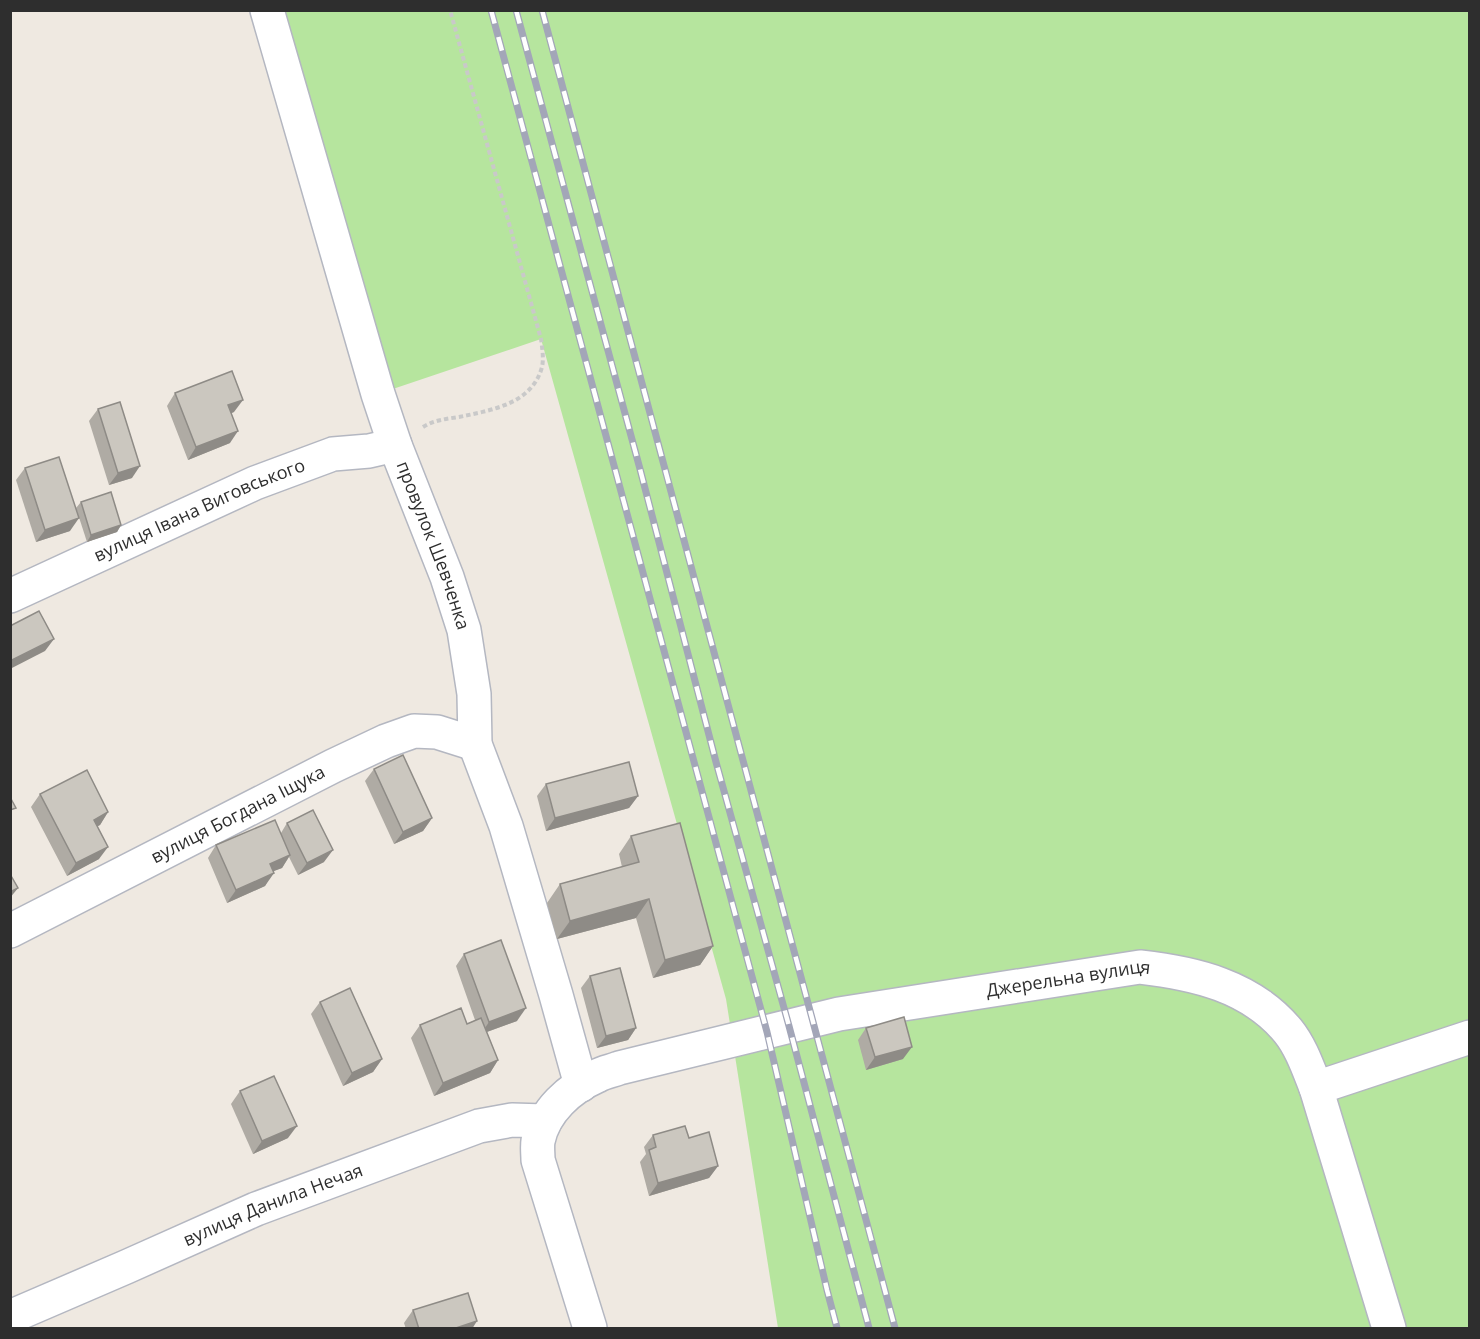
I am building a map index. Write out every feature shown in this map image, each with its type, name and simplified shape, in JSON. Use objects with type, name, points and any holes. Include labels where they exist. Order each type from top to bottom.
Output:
[{"type":"street","name":"провулок Шевченка","points":[[267,10],[378,394],[395,445],[447,577],[464,630],[474,693],[475,744],[506,826],[580,1084]]},
{"type":"street","name":"вулиця Івана Виговського","points":[[10,596],[255,483],[333,454],[369,451],[395,445]]},
{"type":"street","name":"вулиця Богдана Іщука","points":[[10,931],[386,741],[414,731],[437,732],[475,744]]},
{"type":"street","name":"Джерельна вулиця","points":[[545,1121],[560,1101],[580,1084],[598,1075],[839,1014],[1140,967],[1173,970],[1202,977],[1251,998],[1269,1012],[1288,1031],[1304,1057],[1316,1088],[1389,1329]]},
{"type":"street","points":[[1316,1088],[1470,1036]]},
{"type":"street","name":"вулиця Данила Нечая","points":[[10,1317],[256,1209],[479,1126],[512,1120],[545,1121]]},
{"type":"street","points":[[545,1121],[538,1141],[538,1160],[590,1329]]},
{"type":"path","points":[[395,445],[431,422],[482,412],[517,400],[534,386],[542,365],[541,339],[450,10]]},
{"type":"green space","points":[[267,11],[1469,11],[1469,1328],[778,1328],[726,999],[541,339],[378,394]]},
{"type":"building","points":[[232,371],[243,400],[228,405],[238,431],[196,447],[175,393]]},
{"type":"building","points":[[120,402],[140,466],[118,473],[98,409]]},
{"type":"building","points":[[59,457],[79,518],[45,530],[25,468]]},
{"type":"building","points":[[111,492],[121,525],[91,535],[81,502]]},
{"type":"building","points":[[39,611],[54,639],[10,661],[10,626]]},
{"type":"building","points":[[403,755],[432,818],[403,832],[374,769]]},
{"type":"building","points":[[629,762],[638,796],[555,818],[546,784]]},
{"type":"building","points":[[87,770],[108,812],[94,820],[108,847],[76,863],[40,794]]},
{"type":"building","points":[[10,797],[16,808],[10,810]]},
{"type":"building","points":[[313,810],[333,850],[307,863],[287,823]]},
{"type":"building","points":[[275,820],[290,855],[270,864],[274,873],[236,890],[216,845]]},
{"type":"building","points":[[680,823],[713,946],[665,960],[649,899],[570,921],[560,884],[639,862],[631,836]]},
{"type":"building","points":[[10,874],[18,888],[10,892]]},
{"type":"building","points":[[501,940],[526,1008],[489,1022],[464,954]]},
{"type":"building","points":[[620,968],[636,1028],[606,1036],[590,976]]},
{"type":"building","points":[[350,988],[382,1059],[352,1073],[320,1002]]},
{"type":"building","points":[[461,1008],[467,1024],[481,1018],[498,1060],[443,1083],[420,1025]]},
{"type":"building","points":[[904,1017],[912,1047],[875,1057],[866,1028]]},
{"type":"building","points":[[274,1076],[297,1126],[262,1141],[240,1091]]},
{"type":"building","points":[[685,1126],[689,1138],[709,1132],[718,1166],[658,1183],[649,1150],[656,1147],[653,1135]]},
{"type":"building","points":[[468,1293],[477,1321],[453,1329],[419,1329],[413,1310]]},
{"type":"railway","points":[[491,10],[767,1032],[837,1328]]},
{"type":"railway","points":[[516,10],[869,1328]]},
{"type":"railway","points":[[542,10],[895,1328]]}]
